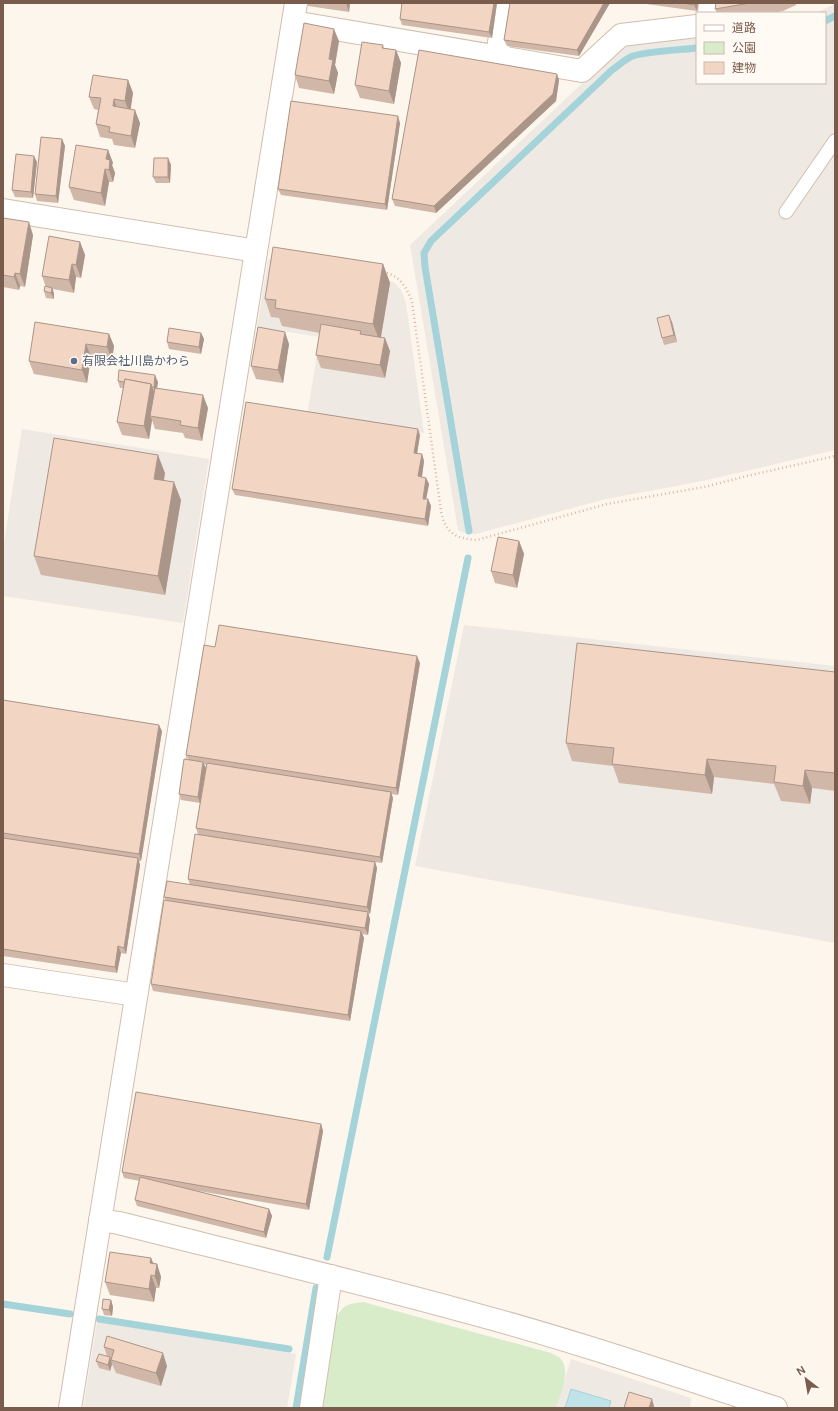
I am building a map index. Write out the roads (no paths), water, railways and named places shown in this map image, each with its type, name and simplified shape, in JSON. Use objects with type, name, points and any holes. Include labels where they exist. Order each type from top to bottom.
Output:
[{"type":"street","points":[[497,56],[505,3]]},
{"type":"street","points":[[70,1408],[294,12],[497,56],[582,71],[620,35],[696,26]]},
{"type":"street","points":[[3,210],[256,251]]},
{"type":"street","points":[[3,975],[136,995]]},
{"type":"street","points":[[100,1220],[119,1223],[331,1276],[478,1315],[583,1345],[776,1408]]},
{"type":"street","points":[[311,1408],[331,1276]]},
{"type":"lane","points":[[786,212],[835,140]]},
{"type":"water","points":[[571,1389],[611,1401],[609,1408],[565,1408]]},
{"type":"waterway","points":[[826,20],[835,16]]},
{"type":"waterway","points":[[469,531],[425,267],[424,253],[431,241],[622,62],[639,54],[696,48]]},
{"type":"waterway","points":[[327,1257],[468,558]]},
{"type":"waterway","points":[[296,1408],[316,1288]]},
{"type":"waterway","points":[[3,1304],[70,1314]]},
{"type":"waterway","points":[[99,1319],[289,1349]]},
{"type":"place","name":"有限会社川島かわら","points":[[74,361]]}]
